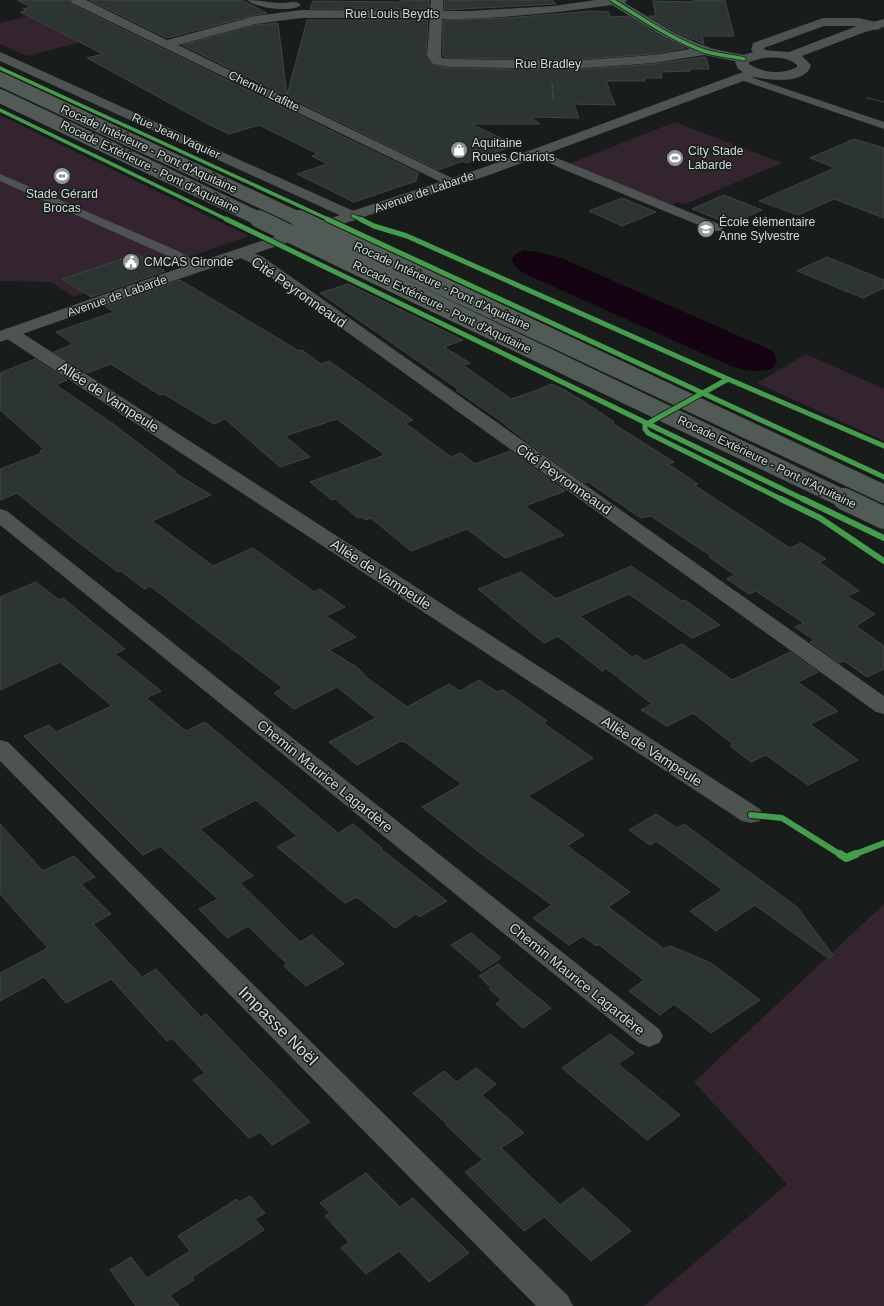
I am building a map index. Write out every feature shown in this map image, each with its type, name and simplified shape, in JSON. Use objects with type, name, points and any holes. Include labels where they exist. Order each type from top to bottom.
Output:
[{"type":"highway","name":"Rocade Intérieure - Pont d'Aquitaine","points":[[0,79],[884,494]]},
{"type":"highway","name":"Rocade Extérieure - Pont d'Aquitaine","points":[[0,96],[884,518]]},
{"type":"main road","points":[[789,56],[861,29],[881,26]]},
{"type":"main road","points":[[762,54],[789,56],[802,62],[804,65],[803,69],[799,72],[783,76],[748,75],[742,62],[744,59],[762,54]]},
{"type":"main road","name":"Avenue de Labarde","points":[[5,335],[537,153],[748,75]]},
{"type":"street","name":"Chemin Lafitte","points":[[76,0],[451,183]]},
{"type":"street","points":[[436,14],[437,0]]},
{"type":"street","name":"Rue Louis Beydts","points":[[166,44],[255,20],[298,6],[469,15],[535,11],[615,0]]},
{"type":"street","points":[[615,0],[655,26],[705,50],[744,59]]},
{"type":"street","name":"Rue Bradley","points":[[436,14],[434,56],[438,61],[449,63],[571,65],[654,60],[705,50]]},
{"type":"street","points":[[762,54],[757,50],[758,46],[823,22],[859,22],[881,26]]},
{"type":"street","name":"Rue Jean Vaquier","points":[[0,56],[353,216]]},
{"type":"street","name":"Cité Peyronneaud","points":[[242,253],[270,270],[884,707]]},
{"type":"street","name":"Allée de Vampeule","points":[[5,335],[752,815]]},
{"type":"street","name":"Chemin Maurice Lagardère","points":[[0,515],[649,1036]]},
{"type":"street","name":"Impasse Noël","points":[[0,747],[557,1306]]},
{"type":"lane","points":[[252,0],[271,6],[298,6]]},
{"type":"lane","points":[[748,75],[884,126]]},
{"type":"lane","points":[[537,153],[572,169],[717,228]]},
{"type":"lane","points":[[0,177],[174,254],[198,268]]},
{"type":"shaded area","points":[[73,5],[124,31],[27,56],[0,44],[0,23]]},
{"type":"shaded area","name":"Stade Gérard Brocas","points":[[0,115],[249,236],[74,297],[51,282],[0,281]]},
{"type":"shaded area","points":[[675,122],[782,163],[685,204],[677,202],[669,206],[569,164]]},
{"type":"shaded area","points":[[524,250],[559,257],[773,351],[777,361],[773,368],[763,371],[733,367],[523,273],[512,261],[514,255]]},
{"type":"shaded area","points":[[806,354],[884,389],[884,441],[757,383]]},
{"type":"shaded area","points":[[884,904],[884,1306],[644,1306],[787,1184],[694,1082]]},
{"type":"building","points":[[17,0],[69,0],[71,4],[418,173],[416,181],[354,202],[297,174],[327,164],[312,156],[318,154],[259,125],[229,134],[208,124],[87,58],[103,54],[20,12],[26,11],[23,9],[31,7]]},
{"type":"building","points":[[89,0],[241,0],[267,13],[167,38]]},
{"type":"building","points":[[400,0],[429,0],[429,9],[310,9],[313,1],[400,2]]},
{"type":"building","points":[[444,0],[552,0],[556,4],[444,10]]},
{"type":"building","points":[[693,0],[725,0],[734,36],[702,36],[704,44],[674,31],[649,16],[656,16],[653,1],[693,2]]},
{"type":"building","points":[[591,11],[609,12],[610,17],[628,16],[663,38],[685,48],[654,54],[571,60],[449,58],[443,56],[443,20],[506,18]]},
{"type":"building","points":[[307,20],[428,20],[426,57],[433,65],[449,68],[571,70],[654,64],[706,57],[709,69],[689,69],[690,71],[661,72],[662,78],[645,78],[645,81],[606,81],[615,105],[574,104],[579,118],[531,117],[540,124],[471,124],[516,145],[466,163],[463,161],[438,170],[182,45],[256,25],[278,23],[287,95]]},
{"type":"building","points":[[854,139],[884,148],[884,218],[834,199],[798,215],[759,201],[835,168],[810,158]]},
{"type":"building","points":[[724,195],[762,210],[730,224],[692,209]]},
{"type":"building","points":[[622,198],[656,212],[622,226],[589,211]]},
{"type":"building","points":[[137,254],[165,271],[91,297],[62,279]]},
{"type":"building","points":[[827,257],[884,280],[884,288],[863,298],[797,271]]},
{"type":"building","points":[[180,280],[299,351],[302,350],[321,364],[329,361],[413,420],[405,423],[451,457],[461,453],[475,464],[510,451],[565,491],[525,506],[564,535],[505,558],[467,529],[411,551],[371,518],[366,520],[362,517],[358,518],[335,499],[332,500],[310,482],[385,455],[337,419],[285,436],[310,457],[280,467],[225,419],[214,424],[164,394],[160,395],[111,364],[87,373],[54,352],[73,344],[56,332],[114,312],[105,306]]},
{"type":"building","points":[[348,284],[463,340],[444,347],[470,363],[463,365],[511,399],[551,384],[563,389],[614,422],[612,423],[674,462],[668,464],[698,484],[694,485],[790,548],[801,543],[826,559],[819,562],[859,591],[847,596],[875,614],[856,626],[884,646],[884,669],[867,677],[844,661],[840,663],[810,642],[814,640],[795,627],[804,623],[756,591],[749,594],[727,579],[735,575],[709,557],[711,556],[651,516],[641,518],[588,482],[585,483],[456,390],[458,389],[320,293]]},
{"type":"building","points":[[35,359],[67,380],[56,385],[116,426],[176,472],[175,473],[211,495],[152,521],[213,566],[253,548],[314,592],[320,589],[345,607],[326,616],[356,637],[329,650],[358,668],[366,677],[407,707],[449,684],[460,691],[479,680],[497,692],[503,690],[547,721],[543,723],[593,758],[528,796],[584,835],[567,846],[630,892],[608,907],[664,949],[670,946],[711,963],[760,1000],[711,1033],[674,1004],[660,1015],[629,991],[644,980],[598,944],[596,946],[583,936],[569,945],[533,918],[552,905],[479,852],[422,807],[462,784],[405,742],[401,741],[357,765],[329,742],[376,718],[337,687],[294,709],[274,693],[283,688],[150,586],[144,589],[121,571],[118,572],[17,493],[0,500],[0,469],[42,453],[40,451],[44,449],[0,410],[0,373]]},
{"type":"building","points":[[631,566],[682,601],[685,600],[720,625],[692,638],[629,594],[580,616],[632,657],[636,655],[645,661],[682,644],[732,680],[790,652],[818,672],[798,682],[838,711],[810,724],[858,760],[808,785],[766,755],[751,762],[730,746],[733,744],[693,713],[667,726],[641,710],[652,704],[606,668],[602,671],[558,636],[544,643],[478,589],[521,572],[556,599]]},
{"type":"building","points":[[36,582],[59,600],[63,598],[125,649],[115,654],[161,691],[146,698],[186,731],[205,722],[338,833],[353,824],[382,848],[381,849],[447,901],[419,917],[416,914],[395,928],[357,897],[345,903],[277,847],[297,836],[256,800],[200,829],[253,876],[240,883],[300,942],[312,935],[344,964],[306,986],[284,966],[287,964],[248,926],[227,938],[199,909],[218,899],[160,846],[143,855],[24,736],[49,725],[56,732],[112,706],[60,662],[0,690],[0,597]]},
{"type":"building","points":[[656,814],[677,828],[684,824],[797,907],[833,955],[829,959],[755,905],[716,931],[690,911],[723,890],[656,841],[650,845],[629,830]]},
{"type":"building","points":[[0,824],[43,871],[74,856],[95,877],[81,884],[111,914],[93,924],[142,977],[156,969],[201,1017],[206,1014],[310,1122],[272,1145],[260,1132],[249,1138],[193,1080],[205,1073],[172,1038],[167,1041],[111,979],[66,1003],[44,977],[0,1001],[0,973],[48,948],[0,894]]},
{"type":"building","points":[[471,933],[501,958],[481,971],[451,945]]},
{"type":"building","points":[[498,964],[551,1008],[523,1028],[496,1004],[502,1000],[489,989],[491,988],[479,976]]},
{"type":"building","points":[[610,1034],[634,1053],[618,1064],[680,1115],[647,1140],[562,1068]]},
{"type":"building","points":[[476,1068],[496,1084],[482,1095],[524,1133],[501,1148],[560,1205],[583,1188],[631,1231],[591,1261],[544,1217],[524,1231],[465,1172],[483,1160],[413,1093],[444,1071],[457,1082]]},
{"type":"building","points":[[366,1173],[400,1207],[413,1198],[469,1253],[429,1282],[399,1251],[366,1274],[341,1248],[349,1242],[325,1216],[330,1213],[320,1203]]},
{"type":"building","points":[[250,1196],[265,1213],[255,1219],[264,1230],[192,1277],[194,1280],[170,1295],[179,1306],[136,1306],[110,1270],[131,1257],[147,1278],[190,1251],[178,1236],[237,1199],[239,1202]]},
{"type":"cycle path","points":[[612,0],[657,28],[693,46],[705,51],[744,59]]},
{"type":"cycle path","points":[[0,68],[884,477]]},
{"type":"cycle path","points":[[0,110],[884,538]]},
{"type":"cycle path","points":[[353,216],[374,226],[407,236],[728,379],[884,446]]},
{"type":"cycle path","points":[[728,379],[645,425],[645,429],[648,433],[820,518],[884,561]]},
{"type":"cycle path","points":[[751,815],[782,818],[846,858],[884,843]]},
{"type":"place","name":"Aquitaine Roues Chariots","points":[[459,150]]},
{"type":"place","name":"City Stade Labarde","points":[[675,158]]},
{"type":"place","name":"Stade Gérard Brocas","points":[[62,176]]},
{"type":"place","name":"École élémentaire Anne Sylvestre","points":[[706,229]]},
{"type":"place","name":"CMCAS Gironde","points":[[131,262]]}]
